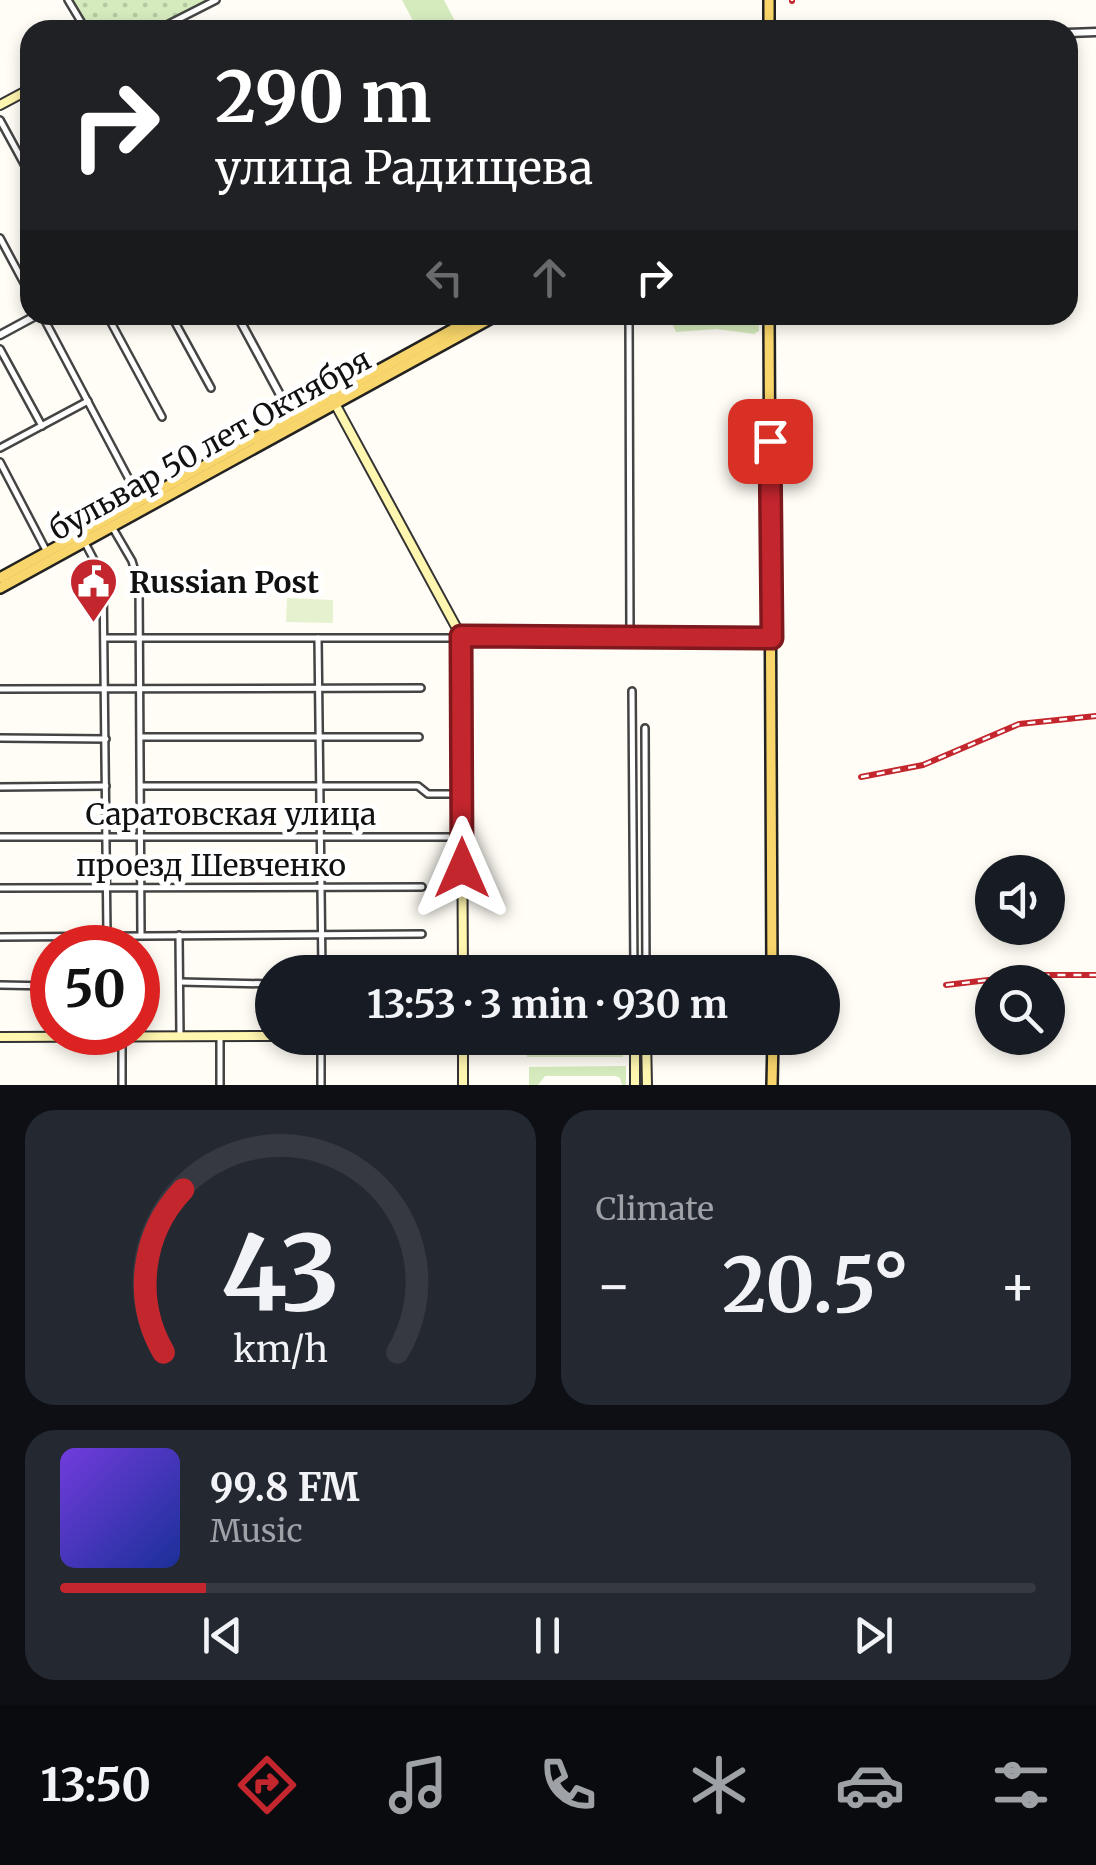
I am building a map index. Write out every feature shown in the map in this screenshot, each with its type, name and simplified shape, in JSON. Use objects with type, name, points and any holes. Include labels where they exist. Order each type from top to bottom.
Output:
[{"type":"main road","name":"бульвар 50 лет Октября","points":[[403,362],[463,325]]},
{"type":"main road","name":"бульвар 50 лет Октября","points":[[0,588],[82,538],[477,325]]},
{"type":"main road","points":[[769,325],[772,955]]},
{"type":"main road","name":"бульвар 50 лет Октября","points":[[110,523],[140,500],[292,417],[333,400]]},
{"type":"main road","points":[[333,400],[461,636],[463,955]]},
{"type":"main road","name":"бульвар 50 лет Октября","points":[[0,578],[82,538]]},
{"type":"main road","points":[[0,1037],[30,1036]]},
{"type":"main road","points":[[160,1036],[255,1036]]},
{"type":"main road","points":[[463,1055],[463,1085]]},
{"type":"main road","points":[[635,1055],[636,1085]]},
{"type":"main road","points":[[646,1055],[646,1085]]},
{"type":"main road","points":[[772,1055],[772,1085]]},
{"type":"street","points":[[177,20],[216,0]]},
{"type":"street","points":[[0,120],[20,156]]},
{"type":"street","points":[[0,238],[20,275]]},
{"type":"street","points":[[45,325],[140,500]]},
{"type":"street","points":[[112,325],[162,417]]},
{"type":"street","points":[[176,325],[211,388]]},
{"type":"street","points":[[241,325],[292,417]]},
{"type":"street","points":[[629,325],[630,638]]},
{"type":"street","points":[[0,349],[42,426]]},
{"type":"street","points":[[0,448],[88,401]]},
{"type":"street","points":[[0,462],[47,552]]},
{"type":"street","points":[[110,523],[137,572],[141,925]]},
{"type":"street","points":[[82,538],[103,577],[107,925]]},
{"type":"street","points":[[104,638],[772,638]]},
{"type":"street","points":[[318,638],[322,955]]},
{"type":"street","points":[[0,690],[421,688]]},
{"type":"street","points":[[632,691],[634,955]]},
{"type":"street","points":[[645,728],[646,955]]},
{"type":"street","points":[[141,738],[419,737]]},
{"type":"street","points":[[0,738],[106,738]]},
{"type":"street","points":[[0,787],[106,786]]},
{"type":"street","points":[[141,786],[418,786],[428,794],[462,794]]},
{"type":"street","name":"Саратовская улица","points":[[0,837],[462,836]]},
{"type":"street","name":"проезд Шевченко","points":[[0,888],[422,887]]},
{"type":"street","points":[[160,936],[422,934]]},
{"type":"street","points":[[179,935],[180,1036]]},
{"type":"street","points":[[0,937],[30,937]]},
{"type":"street","points":[[180,982],[255,984]]},
{"type":"street","points":[[0,986],[30,986]]},
{"type":"street","points":[[220,1036],[220,1085]]},
{"type":"street","points":[[122,1055],[122,1085]]},
{"type":"street","points":[[321,1055],[322,1085]]},
{"type":"green space","points":[[69,0],[213,0],[175,20],[82,20]]},
{"type":"green space","points":[[402,0],[444,0],[454,20],[413,20]]},
{"type":"green space","points":[[673,325],[759,325],[759,331],[754,334],[717,329],[676,332]]},
{"type":"green space","points":[[287,598],[333,600],[333,623],[286,622]]},
{"type":"green space","points":[[527,1055],[623,1055],[623,1057]]},
{"type":"green space","points":[[626,1066],[626,1085],[616,1076],[545,1076],[538,1085],[529,1085],[529,1067]]},
{"type":"railway","points":[[861,777],[923,765],[1019,724],[1096,716]]},
{"type":"railway","points":[[946,985],[1031,975],[1096,975]]},
{"type":"place","name":"Russian Post","points":[[94,624]]},
{"type":"route","points":[[462,868],[461,636],[772,638],[770,441]]}]
